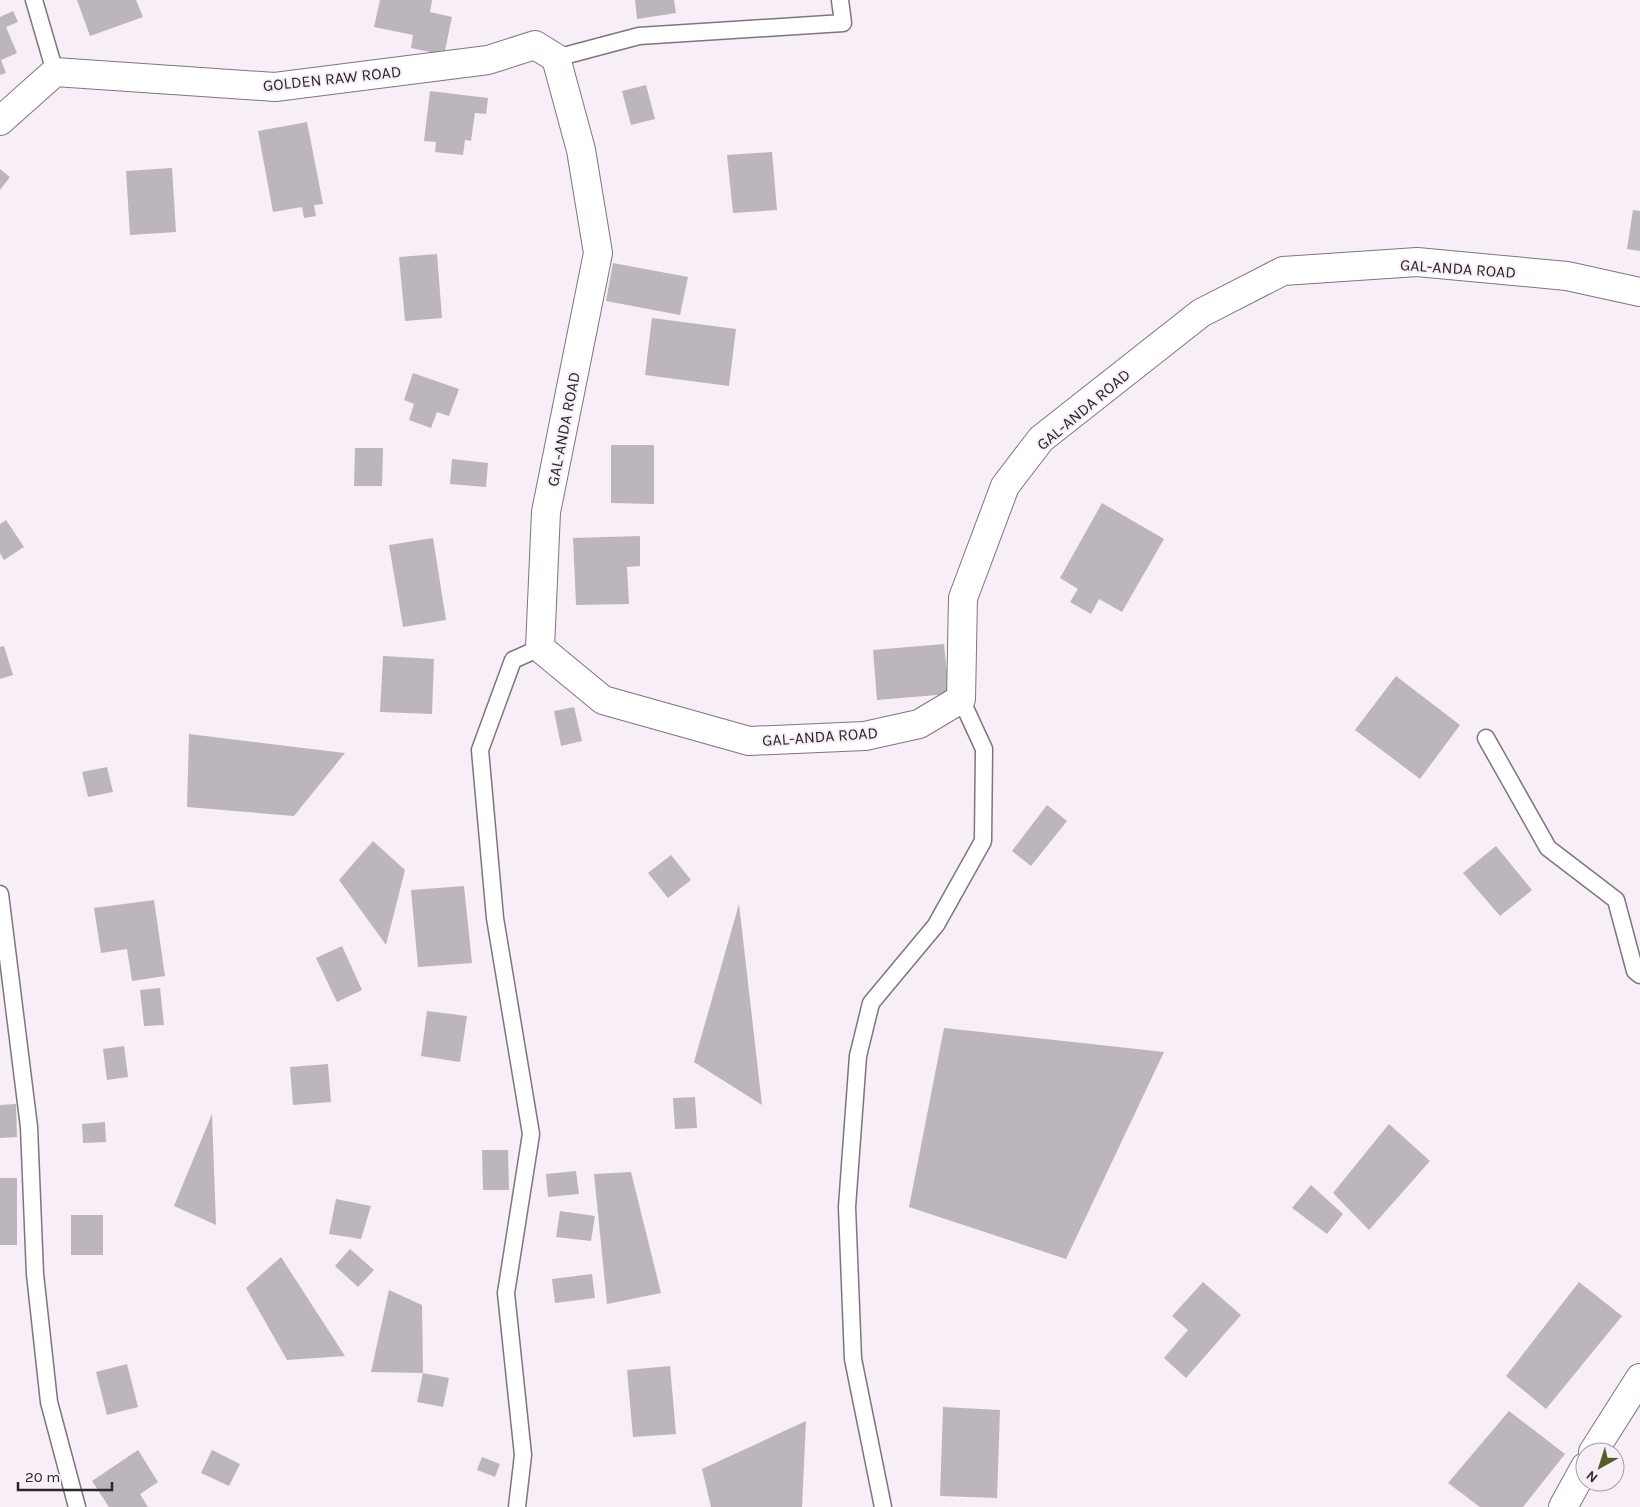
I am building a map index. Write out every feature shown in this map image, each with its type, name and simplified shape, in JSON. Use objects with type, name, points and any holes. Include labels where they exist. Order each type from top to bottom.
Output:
[{"type":"street","name":"GOLDEN RAW ROAD","points":[[55,72],[275,87],[488,60],[535,45],[556,58]]},
{"type":"street","name":"GAL-ANDA ROAD","points":[[556,58],[581,150],[598,253],[546,512],[540,648],[603,700],[749,741],[865,736],[920,724],[961,699],[963,598],[1005,486],[1041,439],[1201,313],[1283,272],[1417,262],[1567,276],[1640,292]]},
{"type":"street","points":[[0,121],[55,72]]},
{"type":"street","points":[[1599,1442],[1640,1378]]},
{"type":"street","points":[[1563,1507],[1575,1485]]},
{"type":"lane","points":[[34,0],[55,72]]},
{"type":"lane","points":[[556,58],[639,36],[843,23],[840,0]]},
{"type":"lane","points":[[517,1507],[522,1455],[506,1292],[531,1134],[495,918],[480,750],[513,660],[540,648]]},
{"type":"lane","points":[[883,1507],[854,1359],[847,1207],[858,1056],[871,1003],[936,924],[983,841],[984,748],[961,699]]},
{"type":"lane","points":[[1486,738],[1548,848],[1616,900],[1635,971],[1640,974]]},
{"type":"lane","points":[[0,894],[29,1127],[35,1274],[49,1402],[78,1507]]},
{"type":"building","points":[[77,0],[136,0],[143,17],[90,36]]},
{"type":"building","points":[[380,0],[432,0],[430,12],[452,17],[444,55],[411,48],[413,35],[374,27]]},
{"type":"building","points":[[635,0],[674,0],[676,13],[637,19]]},
{"type":"building","points":[[13,11],[18,22],[6,27],[17,53],[1,60],[6,73],[0,75],[0,17]]},
{"type":"building","points":[[646,85],[655,119],[631,125],[622,91]]},
{"type":"building","points":[[430,91],[488,98],[486,114],[475,113],[471,141],[465,140],[463,155],[435,152],[436,142],[424,141]]},
{"type":"building","points":[[307,122],[323,204],[314,205],[316,216],[304,218],[302,207],[273,212],[258,131]]},
{"type":"building","points":[[772,152],[777,210],[733,213],[727,155]]},
{"type":"building","points":[[172,168],[176,232],[130,235],[126,171]]},
{"type":"building","points":[[0,169],[10,177],[0,190]]},
{"type":"building","points":[[1633,210],[1640,211],[1640,251],[1627,249]]},
{"type":"building","points":[[437,254],[442,318],[405,321],[399,257]]},
{"type":"building","points":[[613,263],[688,277],[680,315],[606,301]]},
{"type":"building","points":[[652,318],[736,329],[729,386],[645,375]]},
{"type":"building","points":[[413,373],[459,389],[449,416],[437,412],[431,428],[409,420],[414,404],[404,400]]},
{"type":"building","points":[[611,445],[654,445],[654,504],[611,503]]},
{"type":"building","points":[[355,448],[383,448],[382,486],[354,486]]},
{"type":"building","points":[[452,459],[488,463],[486,487],[450,484]]},
{"type":"building","points":[[1102,503],[1164,539],[1122,612],[1099,599],[1091,614],[1070,602],[1078,589],[1060,578]]},
{"type":"building","points":[[6,520],[24,547],[4,560],[0,553],[0,524]]},
{"type":"building","points":[[640,536],[640,566],[627,567],[629,604],[576,605],[573,538]]},
{"type":"building","points":[[433,538],[446,620],[403,627],[389,545]]},
{"type":"building","points":[[944,644],[949,694],[877,700],[873,650]]},
{"type":"building","points":[[4,646],[13,675],[0,679],[0,647]]},
{"type":"building","points":[[383,656],[434,659],[432,714],[380,712]]},
{"type":"building","points":[[1396,676],[1460,725],[1420,779],[1355,730]]},
{"type":"building","points":[[574,707],[582,741],[561,746],[554,711]]},
{"type":"building","points":[[189,734],[345,753],[294,816],[187,807]]},
{"type":"building","points":[[107,767],[113,792],[88,797],[82,772]]},
{"type":"building","points":[[1047,805],[1067,821],[1031,866],[1012,851]]},
{"type":"building","points":[[373,841],[405,870],[386,945],[339,880]]},
{"type":"building","points":[[1496,846],[1532,890],[1500,916],[1463,873]]},
{"type":"building","points":[[671,855],[691,880],[668,898],[648,873]]},
{"type":"building","points":[[464,886],[472,963],[418,967],[411,890]]},
{"type":"building","points":[[154,900],[165,976],[132,981],[127,949],[101,953],[94,908]]},
{"type":"building","points":[[739,904],[762,1105],[694,1062]]},
{"type":"building","points":[[342,946],[362,990],[337,1002],[316,958]]},
{"type":"building","points":[[160,988],[164,1025],[144,1026],[140,990]]},
{"type":"building","points":[[427,1011],[467,1016],[460,1062],[421,1056]]},
{"type":"building","points":[[944,1028],[1164,1052],[1066,1259],[909,1207]]},
{"type":"building","points":[[124,1046],[128,1077],[107,1080],[103,1049]]},
{"type":"building","points":[[328,1064],[331,1102],[293,1105],[290,1067]]},
{"type":"building","points":[[695,1097],[697,1128],[675,1129],[673,1098]]},
{"type":"building","points":[[16,1104],[17,1137],[0,1138],[0,1105]]},
{"type":"building","points":[[212,1114],[216,1225],[174,1206]]},
{"type":"building","points":[[105,1122],[106,1142],[83,1143],[82,1124]]},
{"type":"building","points":[[1389,1124],[1430,1161],[1369,1230],[1333,1193]]},
{"type":"building","points":[[482,1150],[508,1150],[509,1190],[483,1190]]},
{"type":"building","points":[[576,1171],[579,1194],[548,1197],[546,1174]]},
{"type":"building","points":[[631,1172],[661,1293],[607,1304],[594,1174]]},
{"type":"building","points":[[0,1178],[17,1178],[17,1245],[0,1245]]},
{"type":"building","points":[[1311,1185],[1343,1214],[1327,1234],[1292,1208]]},
{"type":"building","points":[[336,1199],[371,1206],[361,1239],[329,1234]]},
{"type":"building","points":[[560,1211],[595,1216],[591,1241],[556,1237]]},
{"type":"building","points":[[71,1215],[103,1215],[103,1255],[71,1255]]},
{"type":"building","points":[[350,1249],[374,1270],[358,1287],[335,1266]]},
{"type":"building","points":[[281,1257],[345,1356],[287,1360],[246,1288]]},
{"type":"building","points":[[592,1274],[595,1298],[555,1303],[552,1279]]},
{"type":"building","points":[[1203,1282],[1241,1315],[1186,1378],[1164,1358],[1188,1330],[1172,1316]]},
{"type":"building","points":[[1579,1282],[1622,1316],[1546,1409],[1506,1376]]},
{"type":"building","points":[[389,1290],[422,1305],[423,1373],[371,1372]]},
{"type":"building","points":[[127,1364],[138,1407],[107,1415],[96,1372]]},
{"type":"building","points":[[670,1366],[676,1434],[633,1437],[627,1370]]},
{"type":"building","points":[[423,1373],[449,1378],[443,1407],[417,1402]]},
{"type":"building","points":[[943,1407],[1000,1410],[997,1498],[940,1496]]},
{"type":"building","points":[[1509,1411],[1565,1454],[1523,1507],[1480,1507],[1448,1483]]},
{"type":"building","points":[[806,1421],[802,1507],[711,1507],[702,1469]]},
{"type":"building","points":[[138,1450],[158,1482],[140,1494],[148,1507],[109,1507],[92,1481]]},
{"type":"building","points":[[212,1450],[240,1464],[229,1486],[201,1473]]},
{"type":"building","points":[[482,1457],[500,1464],[495,1477],[477,1470]]}]
